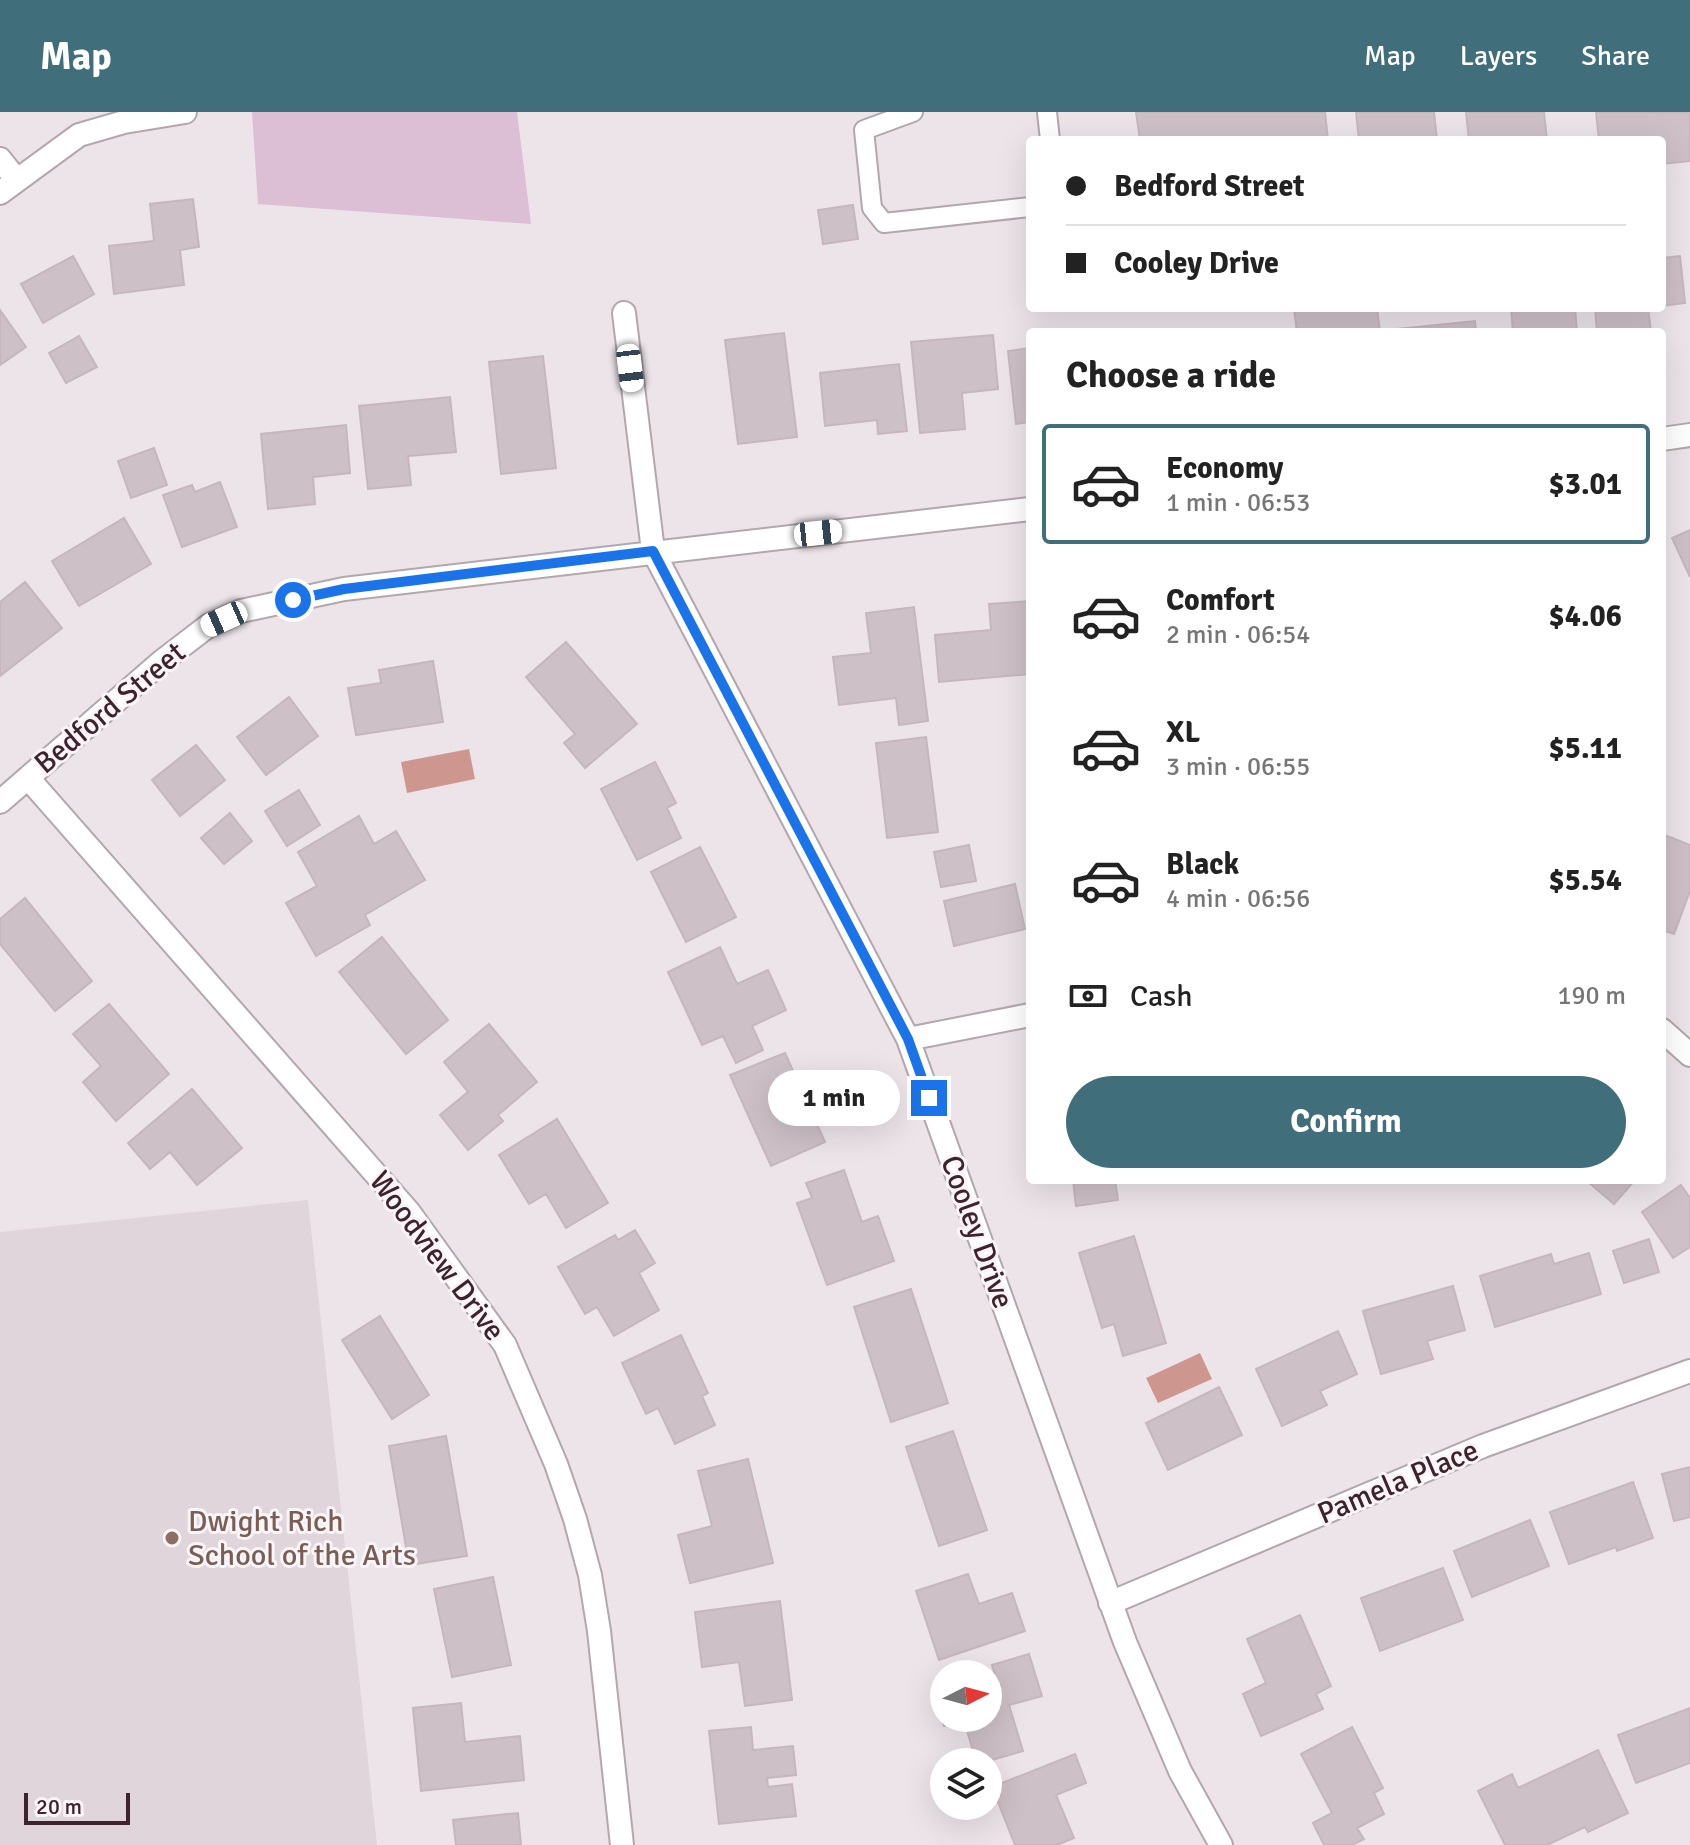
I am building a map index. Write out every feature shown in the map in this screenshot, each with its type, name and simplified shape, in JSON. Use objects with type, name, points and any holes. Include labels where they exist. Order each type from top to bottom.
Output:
[{"type":"street","points":[[0,159],[8,186],[79,135],[124,122],[185,112]]},
{"type":"street","name":"Cooley Drive","points":[[624,313],[653,551],[908,1039],[1110,1603],[1180,1771],[1221,1845]]},
{"type":"street","points":[[1666,438],[1690,435]]},
{"type":"street","name":"Bedford Street","points":[[0,802],[161,662],[208,626],[241,611],[344,589],[1026,509]]},
{"type":"street","name":"Woodview Drive","points":[[28,778],[409,1212],[505,1345],[556,1464],[590,1575],[622,1845]]},
{"type":"street","points":[[908,1039],[1026,1016]]},
{"type":"street","points":[[1666,1034],[1690,1055]]},
{"type":"street","name":"Pamela Place","points":[[1110,1603],[1483,1446],[1690,1371]]},
{"type":"lane","points":[[913,112],[864,130],[872,208],[884,223],[1026,207]]},
{"type":"lane","points":[[1047,112],[1050,136]]},
{"type":"shaded area","points":[[252,112],[517,112],[531,224],[258,204]]},
{"type":"shaded area","points":[[469,749],[475,779],[407,793],[401,762]]},
{"type":"shaded area","name":"Dwight Rich School of the Arts","points":[[308,1200],[377,1845],[0,1845],[0,1232]]},
{"type":"shaded area","points":[[1200,1353],[1212,1379],[1158,1403],[1146,1378]]},
{"type":"building","points":[[1136,112],[1325,112],[1328,136],[1139,136]]},
{"type":"building","points":[[1356,112],[1434,112],[1437,136],[1359,136]]},
{"type":"building","points":[[1466,112],[1544,112],[1547,136],[1469,136]]},
{"type":"building","points":[[1596,112],[1690,112],[1690,161],[1666,164],[1666,136],[1599,136]]},
{"type":"building","points":[[193,199],[199,247],[180,250],[184,285],[114,294],[109,246],[154,241],[150,204]]},
{"type":"building","points":[[853,205],[858,239],[823,244],[818,210]]},
{"type":"building","points":[[73,256],[94,294],[43,323],[21,284]]},
{"type":"building","points":[[1680,256],[1685,303],[1666,305],[1666,258]]},
{"type":"building","points":[[0,310],[26,347],[0,365]]},
{"type":"building","points":[[1294,312],[1378,312],[1380,328],[1296,328]]},
{"type":"building","points":[[1511,312],[1575,312],[1577,328],[1513,328]]},
{"type":"building","points":[[1595,312],[1648,312],[1650,328],[1597,328]]},
{"type":"building","points":[[1475,321],[1476,328],[1408,328]]},
{"type":"building","points":[[784,333],[797,437],[738,444],[725,340]]},
{"type":"building","points":[[993,335],[998,389],[962,393],[965,429],[920,433],[911,342]]},
{"type":"building","points":[[79,336],[97,367],[66,383],[49,353]]},
{"type":"building","points":[[1026,349],[1026,423],[1016,424],[1008,351]]},
{"type":"building","points":[[543,356],[556,468],[501,474],[489,362]]},
{"type":"building","points":[[899,364],[907,431],[878,434],[877,420],[825,426],[820,373]]},
{"type":"building","points":[[450,397],[456,452],[408,456],[411,485],[368,489],[359,406]]},
{"type":"building","points":[[346,425],[350,473],[313,477],[315,504],[268,509],[261,434]]},
{"type":"building","points":[[154,448],[167,485],[131,498],[118,461]]},
{"type":"building","points":[[220,482],[237,527],[182,547],[163,495],[192,485],[195,492]]},
{"type":"building","points":[[124,518],[151,564],[79,606],[52,561]]},
{"type":"building","points":[[1690,530],[1690,577],[1672,538]]},
{"type":"building","points":[[25,582],[62,628],[0,676],[0,602]]},
{"type":"building","points":[[1026,601],[1026,674],[939,682],[935,635],[991,630],[989,604]]},
{"type":"building","points":[[914,607],[928,721],[899,725],[896,698],[839,705],[833,657],[871,653],[866,613]]},
{"type":"building","points":[[566,642],[637,724],[585,768],[564,743],[575,734],[526,677]]},
{"type":"building","points":[[433,661],[443,722],[356,735],[348,688],[381,683],[379,670]]},
{"type":"building","points":[[289,697],[318,736],[266,775],[237,737]]},
{"type":"building","points":[[926,737],[938,832],[887,838],[876,743]]},
{"type":"building","points":[[196,745],[225,780],[180,816],[152,780]]},
{"type":"building","points":[[655,762],[676,803],[667,808],[681,838],[637,860],[601,789]]},
{"type":"building","points":[[299,790],[320,825],[287,846],[265,811]]},
{"type":"building","points":[[230,813],[252,841],[224,864],[201,838]]},
{"type":"building","points":[[359,816],[374,844],[396,831],[425,880],[365,915],[370,925],[316,956],[286,903],[317,886],[298,852]]},
{"type":"building","points":[[1666,836],[1690,845],[1690,891],[1674,934],[1666,931]]},
{"type":"building","points":[[969,845],[976,881],[941,887],[934,852]]},
{"type":"building","points":[[700,847],[736,917],[686,942],[651,872]]},
{"type":"building","points":[[1015,884],[1025,929],[954,946],[944,901]]},
{"type":"building","points":[[25,898],[92,981],[55,1011],[0,944],[0,919]]},
{"type":"building","points":[[382,937],[448,1020],[406,1054],[339,972]]},
{"type":"building","points":[[720,947],[737,984],[768,970],[786,1010],[752,1026],[763,1050],[736,1063],[723,1036],[702,1045],[668,972]]},
{"type":"building","points":[[109,1004],[169,1074],[116,1121],[83,1082],[101,1066],[73,1034]]},
{"type":"building","points":[[489,1024],[537,1082],[498,1115],[503,1121],[468,1150],[440,1115],[468,1092],[444,1062]]},
{"type":"building","points":[[785,1053],[825,1142],[771,1166],[730,1075]]},
{"type":"building","points":[[192,1089],[242,1148],[197,1185],[170,1152],[150,1169],[128,1143]]},
{"type":"building","points":[[557,1119],[608,1203],[566,1228],[546,1194],[529,1204],[499,1155]]},
{"type":"building","points":[[844,1170],[862,1222],[878,1216],[894,1261],[827,1285],[797,1203],[812,1198],[806,1183]]},
{"type":"building","points":[[1073,1184],[1116,1184],[1118,1200],[1076,1206]]},
{"type":"building","points":[[1591,1184],[1632,1184],[1614,1204]]},
{"type":"building","points":[[1681,1185],[1690,1198],[1690,1247],[1673,1258],[1642,1212]]},
{"type":"building","points":[[635,1230],[655,1263],[639,1273],[659,1310],[614,1336],[597,1307],[585,1314],[558,1267],[615,1235],[618,1240]]},
{"type":"building","points":[[1134,1236],[1166,1343],[1123,1356],[1114,1324],[1102,1328],[1079,1253]]},
{"type":"building","points":[[1649,1239],[1659,1272],[1624,1283],[1613,1251]]},
{"type":"building","points":[[1589,1253],[1601,1294],[1495,1327],[1480,1276],[1551,1254],[1554,1264]]},
{"type":"building","points":[[1453,1286],[1465,1330],[1427,1341],[1433,1359],[1381,1374],[1363,1311]]},
{"type":"building","points":[[911,1289],[948,1403],[891,1422],[854,1307]]},
{"type":"building","points":[[380,1316],[429,1395],[392,1419],[342,1340]]},
{"type":"building","points":[[1338,1331],[1357,1374],[1320,1391],[1327,1405],[1282,1426],[1256,1369]]},
{"type":"building","points":[[681,1335],[708,1393],[702,1396],[715,1425],[675,1444],[658,1408],[646,1414],[622,1363]]},
{"type":"building","points":[[1219,1387],[1242,1435],[1168,1470],[1146,1423]]},
{"type":"building","points":[[953,1431],[987,1530],[939,1546],[906,1447]]},
{"type":"building","points":[[446,1436],[467,1556],[409,1565],[389,1446]]},
{"type":"building","points":[[748,1459],[773,1563],[690,1583],[678,1535],[712,1526],[698,1471]]},
{"type":"building","points":[[1690,1467],[1690,1517],[1674,1521],[1662,1474]]},
{"type":"building","points":[[1633,1482],[1653,1538],[1569,1564],[1550,1512]]},
{"type":"building","points":[[1530,1520],[1549,1566],[1472,1597],[1454,1551]]},
{"type":"building","points":[[1443,1568],[1463,1620],[1380,1651],[1361,1598]]},
{"type":"building","points":[[968,1574],[979,1604],[1012,1593],[1025,1631],[939,1660],[916,1591]]},
{"type":"building","points":[[493,1577],[511,1665],[452,1677],[434,1589]]},
{"type":"building","points":[[780,1601],[792,1700],[745,1706],[739,1662],[702,1667],[695,1612]]},
{"type":"building","points":[[1300,1615],[1331,1686],[1316,1694],[1323,1709],[1261,1736],[1243,1694],[1266,1683],[1247,1639]]},
{"type":"building","points":[[1029,1654],[1042,1696],[1009,1705],[1023,1751],[1002,1757],[1002,1748],[972,1748],[967,1732],[1002,1732],[1002,1662]]},
{"type":"building","points":[[461,1703],[465,1742],[520,1736],[524,1780],[421,1791],[413,1708]]},
{"type":"building","points":[[1690,1708],[1690,1763],[1636,1783],[1618,1735]]},
{"type":"building","points":[[751,1727],[753,1750],[793,1746],[796,1775],[767,1778],[768,1787],[792,1784],[796,1816],[719,1824],[709,1731]]},
{"type":"building","points":[[1352,1727],[1383,1788],[1374,1793],[1384,1814],[1357,1828],[1364,1839],[1352,1845],[1324,1845],[1313,1823],[1332,1813],[1301,1754]]},
{"type":"building","points":[[1598,1750],[1628,1813],[1588,1832],[1585,1827],[1547,1845],[1505,1845],[1478,1791],[1512,1774],[1518,1788]]},
{"type":"building","points":[[1075,1754],[1086,1783],[1056,1795],[1074,1838],[1057,1845],[1015,1845],[1002,1812],[1002,1783]]},
{"type":"building","points":[[518,1813],[521,1845],[456,1845],[453,1820]]},
{"type":"place","name":"Dwight Rich School of the Arts","points":[[172,1538]]},
{"type":"route","points":[[293,600],[344,589],[653,551],[908,1039],[929,1098]]}]
